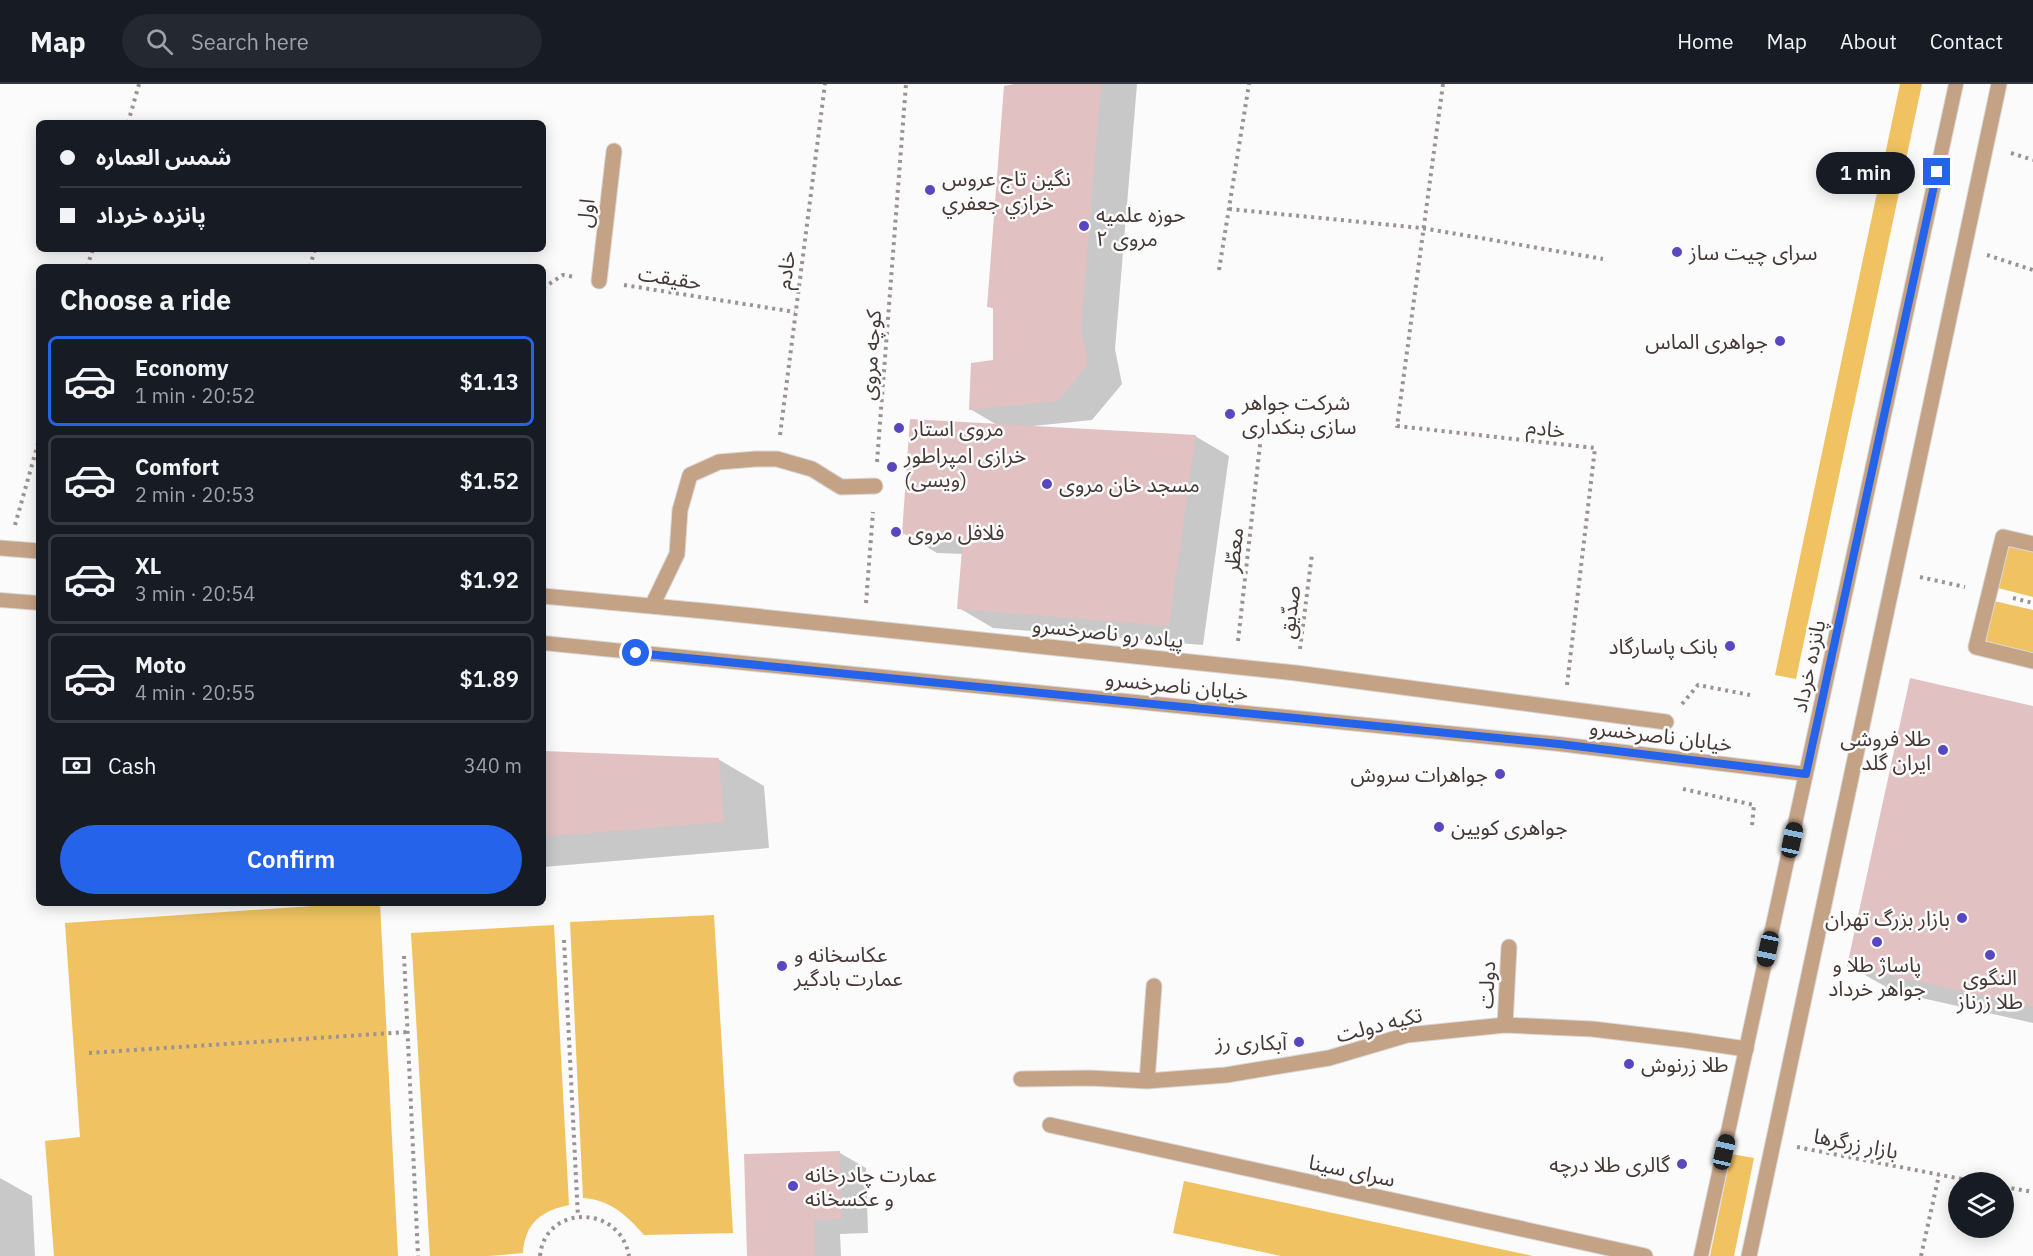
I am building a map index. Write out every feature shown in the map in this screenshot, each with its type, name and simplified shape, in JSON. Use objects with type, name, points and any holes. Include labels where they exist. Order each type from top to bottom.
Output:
[{"type":"street","points":[[1749,1256],[1999,84]]},
{"type":"street","name":"اول","points":[[599,281],[614,151]]},
{"type":"street","points":[[652,606],[677,554],[680,510],[690,475],[719,462],[777,459],[812,469],[841,487],[875,486]]},
{"type":"street","points":[[2033,544],[2003,537],[1977,647],[2033,661]]},
{"type":"street","points":[[4,548],[36,551]]},
{"type":"street","name":"پیاده رو ناصرخسرو","points":[[546,596],[1235,666],[1666,723]]},
{"type":"street","name":"دولت","points":[[1505,1025],[1509,947]]},
{"type":"street","points":[[1147,1082],[1154,986]]},
{"type":"street","name":"تکیه دولت","points":[[1021,1079],[1090,1078],[1147,1082],[1226,1075],[1329,1058],[1407,1035],[1505,1025],[1592,1029],[1746,1049]]},
{"type":"street","name":"سرای سینا","points":[[1050,1125],[1645,1256]]},
{"type":"lane","name":"پانزده خرداد","points":[[1701,1256],[1956,84]]},
{"type":"lane","points":[[0,600],[36,603]]},
{"type":"lane","name":"خیابان ناصرخسرو","points":[[546,644],[1559,744],[1806,774]]},
{"type":"path","points":[[129,120],[139,84]]},
{"type":"path","name":"خادم","points":[[777,459],[825,84]]},
{"type":"path","name":"کوچه مروی","points":[[864,627],[906,84]]},
{"type":"path","points":[[1219,270],[1249,84]]},
{"type":"path","name":"خادم","points":[[1443,84],[1397,426],[1595,448],[1564,708]]},
{"type":"path","points":[[1229,209],[1422,228],[1603,259]]},
{"type":"path","name":"حقیقت","points":[[546,286],[563,275],[795,312]]},
{"type":"path","name":"معطّر","points":[[1235,666],[1261,436]]},
{"type":"path","points":[[4,548],[36,449]]},
{"type":"path","name":"صدّیق","points":[[1296,673],[1312,554]]},
{"type":"path","points":[[1698,685],[1750,695]]},
{"type":"path","points":[[1683,789],[1754,805],[1752,826]]},
{"type":"path","points":[[564,940],[578,1217]]},
{"type":"path","points":[[404,956],[418,1256]]},
{"type":"path","points":[[89,1053],[407,1032]]},
{"type":"path","name":"بازار زرگرها","points":[[1773,1143],[1948,1177]]},
{"type":"path","points":[[1922,1256],[1939,1175]]},
{"type":"path","points":[[2014,1189],[2033,1192]]},
{"type":"path","points":[[540,1256],[546,1237],[556,1226],[578,1217],[598,1218],[610,1224],[621,1234],[628,1247],[629,1256]]},
{"type":"shaded area","points":[[1900,84],[1922,84],[1796,679],[1775,675]]},
{"type":"shaded area","points":[[2008,546],[2033,552],[2033,597],[1998,588]]},
{"type":"shaded area","points":[[1994,601],[2033,610],[2033,656],[1983,643]]},
{"type":"shaded area","points":[[312,906],[380,906],[398,1256],[54,1256],[45,1141],[80,1137],[65,923]]},
{"type":"shaded area","points":[[714,915],[733,1233],[644,1235],[631,1221],[610,1205],[583,1198],[570,922]]},
{"type":"shaded area","points":[[554,925],[569,1205],[550,1211],[536,1220],[527,1234],[523,1253],[489,1256],[430,1256],[411,933]]},
{"type":"shaded area","points":[[1731,1154],[1754,1158],[1734,1256],[1710,1256]]},
{"type":"shaded area","points":[[1184,1181],[1533,1256],[1281,1256],[1173,1233]]},
{"type":"building","points":[[1101,84],[1081,329],[1088,364],[1058,401],[969,410],[971,363],[993,360],[993,308],[987,307],[1004,86]]},
{"type":"building","name":"مسجد خان مروی","points":[[910,419],[1196,435],[1169,626],[957,609],[963,538],[902,534]]},
{"type":"building","points":[[1910,678],[2033,706],[2033,1007],[1847,966]]},
{"type":"building","points":[[546,751],[719,758],[724,822],[546,837]]},
{"type":"building","name":"عمارت چادرخانه و عکسخانه","points":[[840,1151],[842,1219],[814,1220],[815,1256],[747,1256],[744,1154]]},
{"type":"place","name":"نگين تاج عروس خرازي جعفري","points":[[930,190]]},
{"type":"place","name":"حوزه علمیه مروی ۲","points":[[1084,226]]},
{"type":"place","name":"سرای چیت ساز","points":[[1677,252]]},
{"type":"place","name":"جواهری الماس","points":[[1780,341]]},
{"type":"place","name":"شرکت جواهر سازی بنکداری","points":[[1230,414]]},
{"type":"place","name":"مروی استار","points":[[899,428]]},
{"type":"place","name":"خرازی امپراطور (ویسی)","points":[[892,467]]},
{"type":"place","name":"مسجد خان مروی","points":[[1047,484]]},
{"type":"place","name":"فلافل مروی","points":[[896,532]]},
{"type":"place","name":"بانک پاسارگاد","points":[[1730,646]]},
{"type":"place","name":"طلا فروشی ایران گلد","points":[[1943,750]]},
{"type":"place","name":"جواهرات سروش","points":[[1500,774]]},
{"type":"place","name":"جواهری کویین","points":[[1439,827]]},
{"type":"place","name":"بازار بزرگ تهران","points":[[1962,918]]},
{"type":"place","name":"پاساژ طلا و جواهر خرداد","points":[[1877,942]]},
{"type":"place","name":"النگوی طلا زرناز","points":[[1990,955]]},
{"type":"place","name":"عکاسخانه و عمارت بادگیر","points":[[782,966]]},
{"type":"place","name":"آبکاری رز","points":[[1299,1042]]},
{"type":"place","name":"طلا زرنوش","points":[[1629,1064]]},
{"type":"place","name":"گالری طلا درچه","points":[[1682,1164]]},
{"type":"place","name":"عمارت چادرخانه و عکسخانه","points":[[793,1186]]},
{"type":"route","points":[[636,653],[1559,744],[1806,774],[1937,172]]}]
